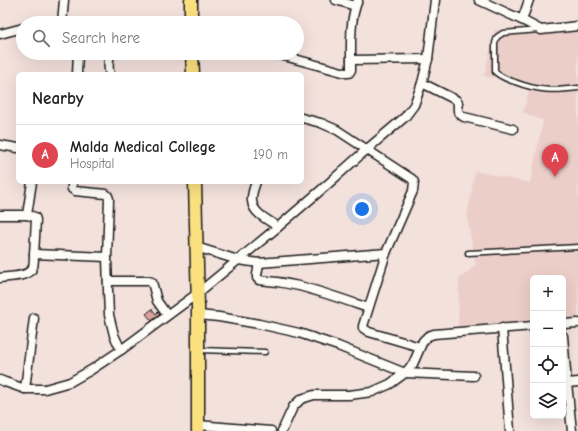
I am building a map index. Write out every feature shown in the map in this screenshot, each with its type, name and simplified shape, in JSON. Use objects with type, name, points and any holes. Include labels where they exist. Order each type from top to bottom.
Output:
[{"type":"main road","points":[[191,0],[191,16]]},
{"type":"main road","points":[[192,60],[193,72]]},
{"type":"main road","points":[[195,184],[198,293],[198,428]]},
{"type":"street","points":[[63,16],[64,0]]},
{"type":"street","points":[[299,60],[346,73],[349,73],[351,70],[351,30],[352,19],[357,3],[336,0]]},
{"type":"street","points":[[0,380],[25,389],[45,389],[70,382],[91,370],[121,350],[198,293],[278,227],[405,117],[414,105],[422,83],[428,59],[435,0]]},
{"type":"street","points":[[479,0],[541,30],[578,26]]},
{"type":"street","points":[[522,20],[528,0]]},
{"type":"street","points":[[0,34],[16,30]]},
{"type":"street","points":[[351,60],[428,59]]},
{"type":"street","points":[[76,72],[77,60]]},
{"type":"street","points":[[109,60],[109,72]]},
{"type":"street","points":[[422,83],[456,100],[458,103],[458,112],[464,117],[513,130]]},
{"type":"street","points":[[304,119],[321,123],[337,130],[412,179],[414,182],[412,191],[386,253],[363,328],[420,347]]},
{"type":"street","points":[[0,145],[16,148]]},
{"type":"street","points":[[27,215],[32,184]]},
{"type":"street","points":[[72,184],[72,189],[75,191],[102,194],[108,196],[109,199],[107,257],[109,315],[114,335],[121,350]]},
{"type":"street","points":[[255,184],[252,195],[254,208],[257,212],[278,227]]},
{"type":"street","points":[[0,215],[27,215],[35,218],[36,220],[33,267],[29,272],[22,275],[0,278]]},
{"type":"street","points":[[196,247],[238,260],[259,263],[386,253]]},
{"type":"street","points":[[34,254],[107,257]]},
{"type":"street","points":[[259,263],[257,275],[259,280],[299,286],[368,308]]},
{"type":"street","points":[[108,281],[148,280],[152,282],[157,301],[167,315]]},
{"type":"street","points":[[198,315],[259,324],[299,333],[338,346],[405,373],[474,376]]},
{"type":"street","points":[[25,389],[34,318]]},
{"type":"street","points":[[566,324],[578,323]]},
{"type":"street","points":[[282,431],[294,407],[301,399],[314,396],[349,395],[372,392],[390,384],[405,373],[413,364],[420,347],[428,336],[434,334],[530,326]]},
{"type":"street","points":[[502,328],[510,431]]},
{"type":"street","points":[[564,347],[572,431]]},
{"type":"street","points":[[567,383],[578,382]]},
{"type":"street","points":[[198,428],[271,431]]},
{"type":"lane","points":[[541,30],[503,33],[496,37],[495,72],[511,81],[542,90],[558,91],[578,88]]},
{"type":"lane","points":[[468,253],[578,247]]},
{"type":"lane","points":[[198,350],[265,352]]},
{"type":"shaded area","points":[[578,25],[578,319],[566,320],[566,275],[530,275],[530,322],[458,327],[459,279],[476,265],[467,217],[475,171],[530,183],[543,121],[523,112],[531,84],[484,76],[495,30]]},
{"type":"building","points":[[152,309],[156,314],[158,312],[160,314],[152,321],[146,314]]},
{"type":"place","name":"Malda Medical College","points":[[555,177]]}]
